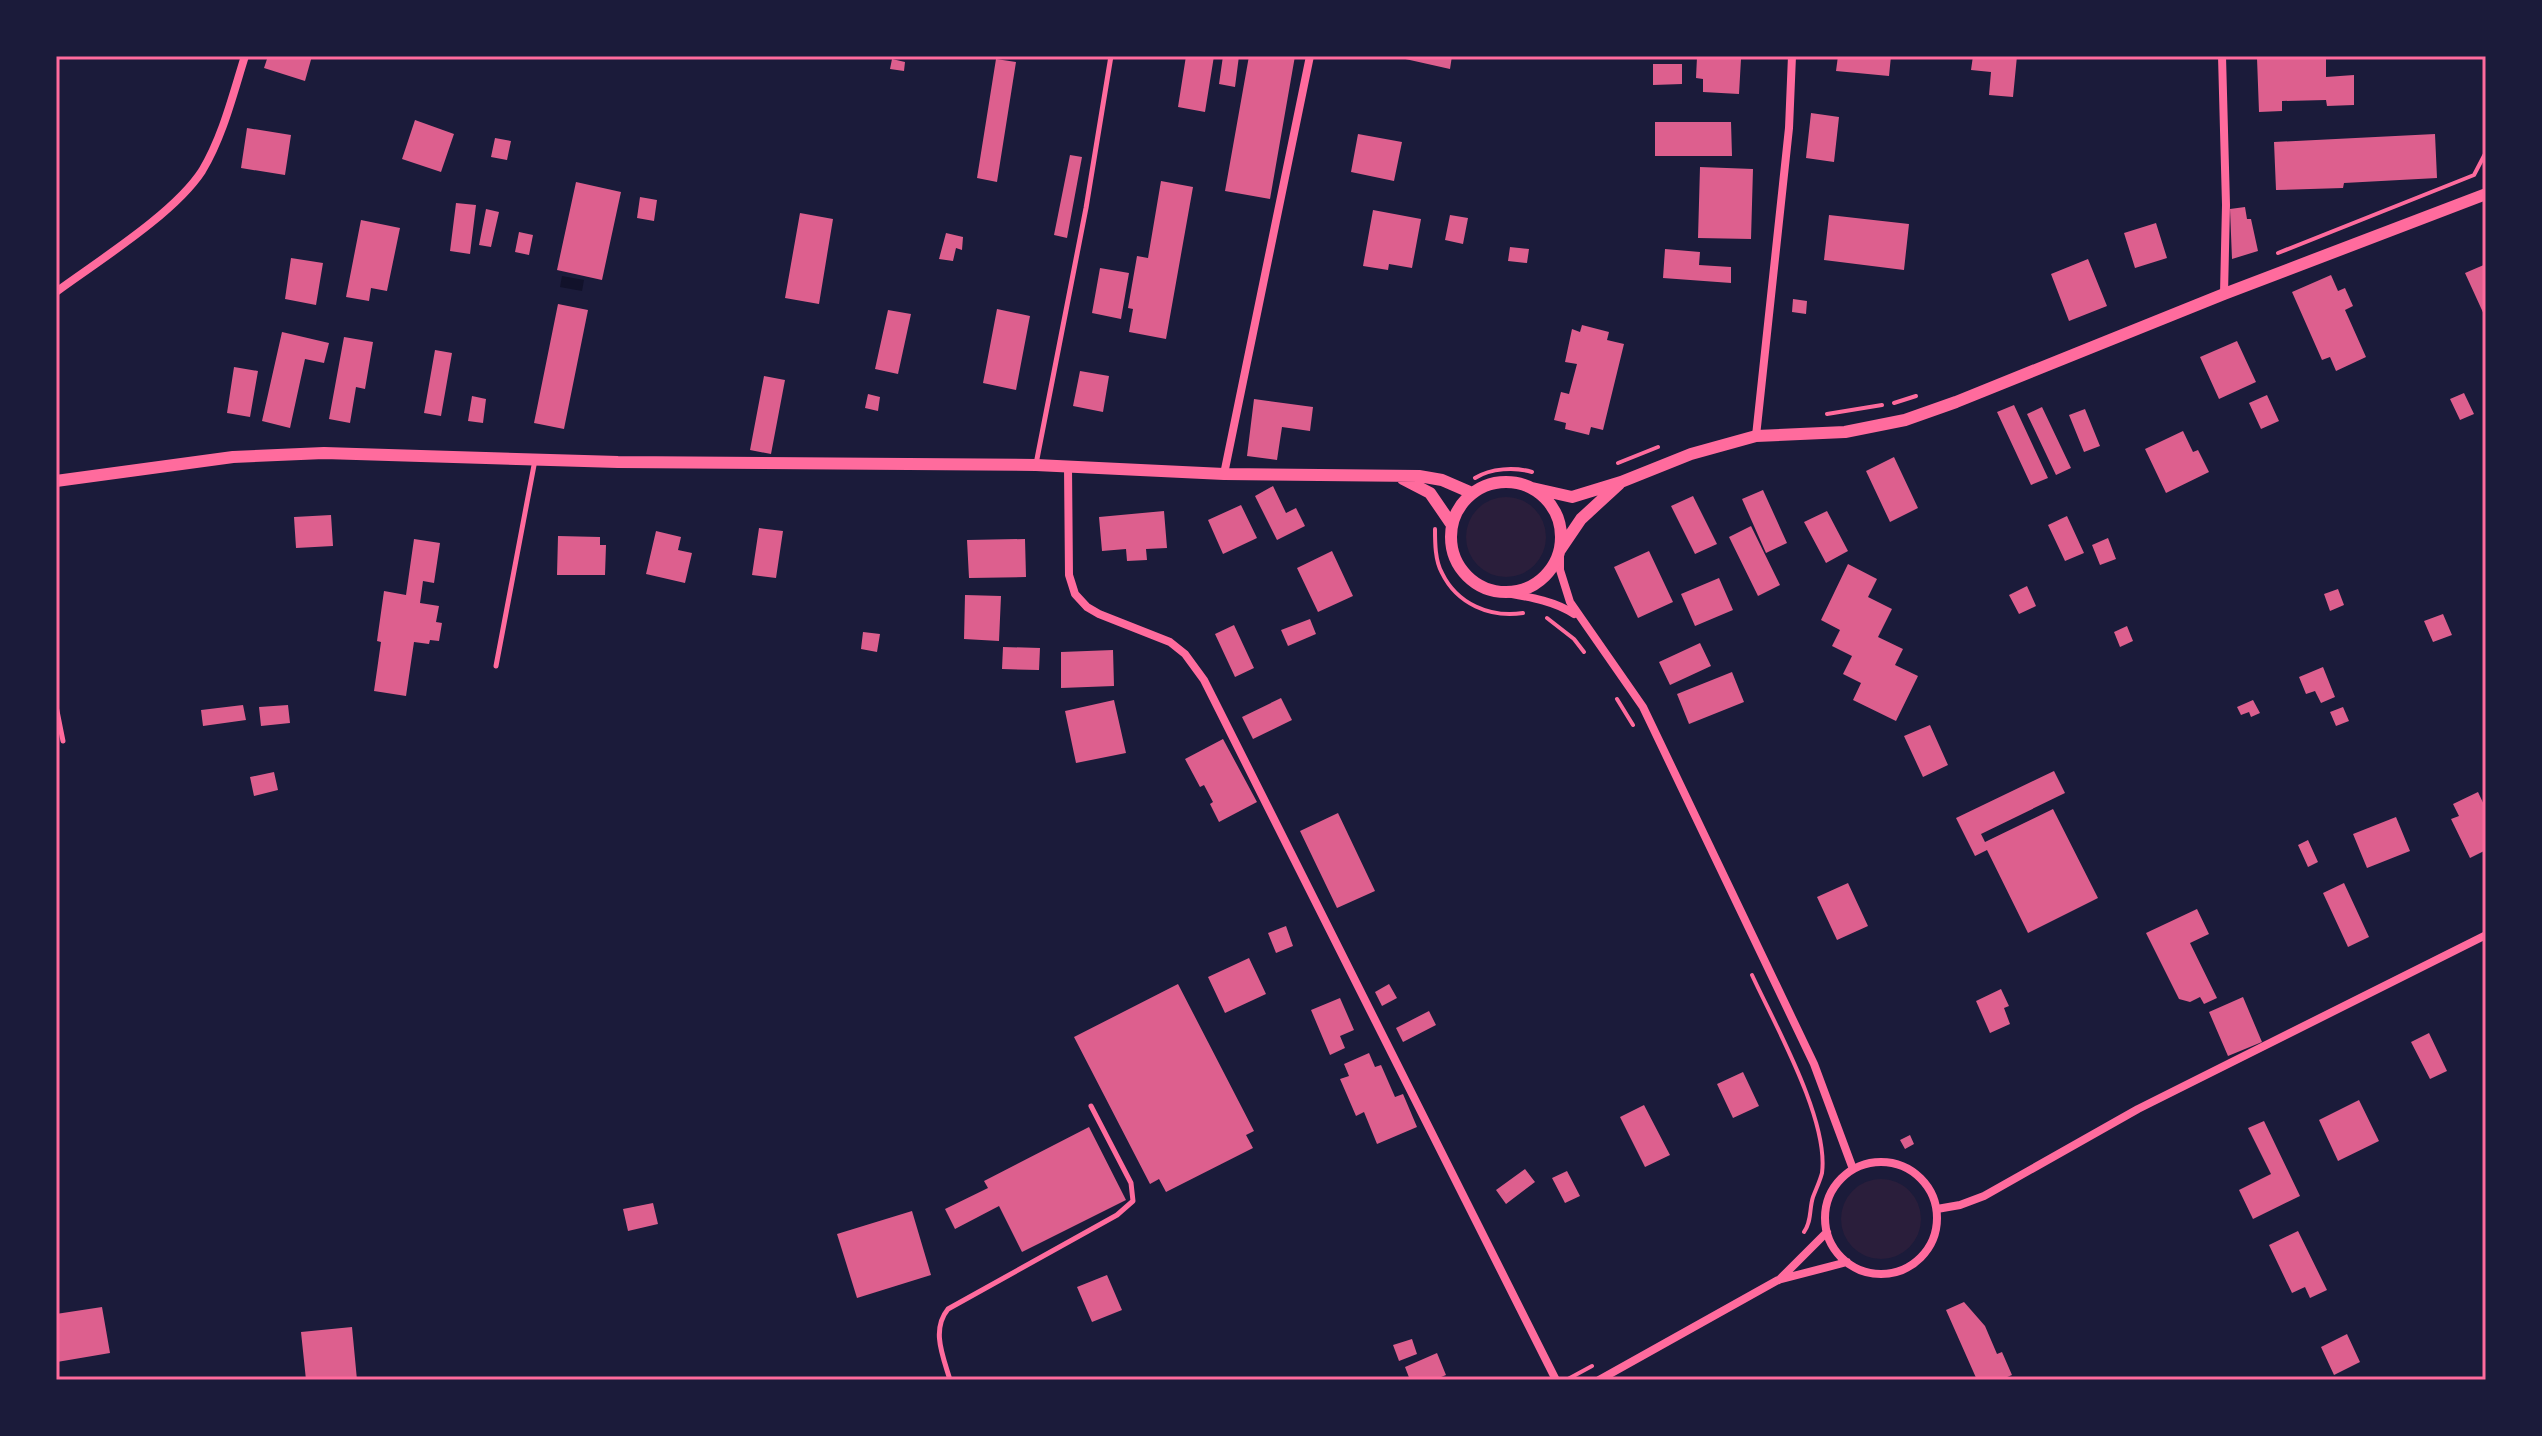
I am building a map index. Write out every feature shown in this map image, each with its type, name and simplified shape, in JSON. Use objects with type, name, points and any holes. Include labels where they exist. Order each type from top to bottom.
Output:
[{"type":"street","points":[[56,292],[167,209],[192,183],[213,148],[245,56]]},
{"type":"street","points":[[1224,474],[1310,56]]},
{"type":"street","points":[[1756,436],[1789,128],[1792,56]]},
{"type":"street","points":[[2222,56],[2226,205],[2224,294]]},
{"type":"street","points":[[56,481],[173,463],[281,454],[339,453],[535,460],[1036,465],[1224,474],[1393,475],[1433,478],[1471,487],[1501,482],[1522,484],[1572,497],[1621,482],[1691,454],[1756,436],[1845,432],[1905,420],[2486,194]]},
{"type":"street","points":[[1068,467],[1069,575],[1075,594],[1099,614],[1170,642],[1185,654],[1204,680],[1556,1380]]},
{"type":"street","points":[[1393,475],[1430,493],[1452,525]]},
{"type":"street","points":[[1506,593],[1524,590],[1541,581],[1553,567],[1560,550],[1581,519],[1621,482]]},
{"type":"street","points":[[1471,487],[1452,525],[1452,547],[1466,576],[1485,588],[1562,607],[1581,620]]},
{"type":"street","points":[[1532,488],[1547,500],[1558,517],[1563,586],[1581,620],[1643,707],[1814,1064],[1853,1169]]},
{"type":"street","points":[[1937,1209],[1984,1196],[2124,1116],[2486,935]]},
{"type":"street","points":[[1888,1162],[1905,1167],[1920,1177],[1931,1192],[1937,1209],[1933,1238],[1916,1262],[1900,1271],[1882,1274],[1864,1271],[1847,1262],[1834,1249],[1827,1232],[1825,1214],[1829,1196],[1839,1181],[1853,1169],[1870,1163],[1888,1162]]},
{"type":"street","points":[[1778,1280],[1827,1232]]},
{"type":"street","points":[[1599,1380],[1778,1280],[1847,1262]]},
{"type":"lane","points":[[1036,465],[1086,208],[1111,56]]},
{"type":"lane","points":[[496,666],[535,460]]},
{"type":"lane","points":[[56,706],[63,741]]},
{"type":"lane","points":[[950,1380],[938,1331],[939,1322],[948,1309],[1117,1215],[1133,1201],[1131,1183],[1091,1106]]},
{"type":"path","points":[[2269,257],[2474,175],[2486,152]]},
{"type":"path","points":[[1820,415],[1895,403],[1925,393]]},
{"type":"path","points":[[1612,466],[1661,446]]},
{"type":"path","points":[[1471,487],[1485,472],[1533,472]]},
{"type":"path","points":[[1435,517],[1435,543],[1441,572],[1460,598],[1487,612],[1512,614],[1531,611]]},
{"type":"path","points":[[1539,615],[1574,639],[1590,660]]},
{"type":"path","points":[[1613,694],[1636,730]]},
{"type":"path","points":[[1749,967],[1813,1108],[1821,1141],[1822,1174],[1812,1200],[1810,1224],[1801,1238]]},
{"type":"path","points":[[1578,1373],[1592,1366]]},
{"type":"shaded area","points":[[562,276],[584,280],[582,291],[560,287]]},
{"type":"shaded area","points":[[1506,497],[1521,500],[1534,509],[1543,522],[1546,537],[1543,552],[1534,565],[1521,574],[1506,577],[1491,574],[1478,565],[1469,552],[1466,537],[1469,522],[1478,509],[1491,500]]},
{"type":"shaded area","points":[[1881,1179],[1896,1182],[1909,1191],[1918,1204],[1921,1219],[1918,1234],[1909,1247],[1896,1256],[1881,1259],[1866,1256],[1853,1247],[1844,1234],[1841,1219],[1844,1204],[1853,1191],[1866,1182]]},
{"type":"building","points":[[268,56],[312,56],[305,81],[264,68]]},
{"type":"building","points":[[1186,56],[1214,56],[1205,112],[1178,107]]},
{"type":"building","points":[[1223,56],[1239,56],[1235,87],[1219,84]]},
{"type":"building","points":[[1249,56],[1295,56],[1270,199],[1225,191]]},
{"type":"building","points":[[1392,56],[1452,56],[1450,69]]},
{"type":"building","points":[[1838,56],[1891,56],[1889,76],[1836,71]]},
{"type":"building","points":[[1973,56],[2017,56],[2013,97],[1989,95],[1991,72],[1971,70]]},
{"type":"building","points":[[2326,56],[2326,77],[2354,75],[2354,105],[2327,106],[2326,100],[2282,101],[2282,111],[2259,112],[2257,58]]},
{"type":"building","points":[[1697,57],[1741,59],[1739,94],[1703,92],[1703,79],[1696,78]]},
{"type":"building","points":[[892,59],[905,62],[904,71],[890,69]]},
{"type":"building","points":[[996,59],[1016,62],[997,182],[977,178]]},
{"type":"building","points":[[1653,64],[1682,64],[1682,84],[1653,85]]},
{"type":"building","points":[[1811,113],[1839,117],[1834,162],[1806,158]]},
{"type":"building","points":[[415,120],[454,134],[441,172],[402,159]]},
{"type":"building","points":[[1655,122],[1731,122],[1732,156],[1655,156]]},
{"type":"building","points":[[247,128],[291,135],[285,175],[241,168]]},
{"type":"building","points":[[1358,134],[1402,142],[1394,181],[1351,172]]},
{"type":"building","points":[[2435,134],[2437,178],[2344,183],[2343,188],[2276,190],[2274,142]]},
{"type":"building","points":[[495,138],[511,141],[507,160],[491,157]]},
{"type":"building","points":[[1070,155],[1082,157],[1067,238],[1054,235]]},
{"type":"building","points":[[1700,167],[1753,169],[1751,239],[1698,238]]},
{"type":"building","points":[[1161,181],[1193,187],[1166,339],[1129,332],[1133,309],[1128,308],[1137,256],[1148,258]]},
{"type":"building","points":[[576,182],[621,192],[602,280],[557,270]]},
{"type":"building","points":[[640,197],[657,200],[654,221],[637,218]]},
{"type":"building","points":[[456,203],[476,205],[470,254],[450,251]]},
{"type":"building","points":[[2245,207],[2258,251],[2232,259],[2230,209]]},
{"type":"building","points":[[486,209],[499,212],[491,247],[479,245]]},
{"type":"building","points":[[1373,210],[1421,219],[1412,268],[1389,264],[1388,270],[1363,266]]},
{"type":"building","points":[[800,213],[833,219],[819,304],[785,298]]},
{"type":"building","points":[[1450,215],[1468,218],[1463,244],[1445,240]]},
{"type":"building","points":[[1829,215],[1909,224],[1904,270],[1824,260]]},
{"type":"building","points":[[361,220],[400,228],[387,291],[371,288],[369,301],[346,297]]},
{"type":"building","points":[[2156,223],[2167,258],[2135,268],[2124,233]]},
{"type":"building","points":[[519,232],[533,235],[529,255],[515,252]]},
{"type":"building","points":[[946,233],[963,237],[962,250],[956,248],[953,261],[939,259]]},
{"type":"building","points":[[1510,247],[1529,249],[1527,263],[1508,261]]},
{"type":"building","points":[[1665,249],[1700,252],[1699,265],[1731,267],[1731,283],[1663,278]]},
{"type":"building","points":[[291,258],[323,263],[316,305],[285,299]]},
{"type":"building","points":[[2088,259],[2107,306],[2069,321],[2051,274]]},
{"type":"building","points":[[2486,264],[2486,319],[2465,273]]},
{"type":"building","points":[[1100,268],[1129,273],[1121,319],[1092,313]]},
{"type":"building","points":[[2331,275],[2338,291],[2345,288],[2353,306],[2345,310],[2366,357],[2336,371],[2330,357],[2322,360],[2292,292]]},
{"type":"building","points":[[1793,299],[1807,301],[1806,314],[1792,312]]},
{"type":"building","points":[[558,304],[588,310],[564,429],[534,423]]},
{"type":"building","points":[[997,309],[1030,316],[1016,390],[983,383]]},
{"type":"building","points":[[888,310],[911,314],[898,374],[875,369]]},
{"type":"building","points":[[1582,325],[1609,332],[1607,340],[1624,344],[1603,430],[1591,427],[1589,435],[1565,429],[1566,423],[1554,420],[1561,392],[1569,394],[1577,364],[1565,362],[1572,329],[1580,332]]},
{"type":"building","points":[[282,332],[329,343],[324,363],[305,359],[290,428],[262,421]]},
{"type":"building","points":[[344,337],[373,342],[365,389],[356,387],[350,423],[329,419]]},
{"type":"building","points":[[2237,341],[2256,382],[2219,399],[2200,357]]},
{"type":"building","points":[[435,350],[452,353],[441,416],[424,413]]},
{"type":"building","points":[[234,367],[258,371],[250,417],[227,413]]},
{"type":"building","points":[[1080,371],[1109,376],[1103,412],[1073,406]]},
{"type":"building","points":[[764,376],[785,380],[771,454],[750,450]]},
{"type":"building","points":[[2464,393],[2474,414],[2460,420],[2450,399]]},
{"type":"building","points":[[868,394],[880,397],[878,411],[865,408]]},
{"type":"building","points":[[2267,395],[2279,421],[2261,429],[2249,403]]},
{"type":"building","points":[[472,396],[486,399],[483,423],[468,421]]},
{"type":"building","points":[[1254,399],[1313,407],[1310,431],[1282,427],[1277,460],[1247,456]]},
{"type":"building","points":[[2014,405],[2048,478],[2031,485],[1997,412]]},
{"type":"building","points":[[2042,407],[2071,468],[2056,475],[2027,414]]},
{"type":"building","points":[[2085,409],[2100,446],[2084,452],[2069,415]]},
{"type":"building","points":[[2183,431],[2193,452],[2198,450],[2209,472],[2166,493],[2145,449]]},
{"type":"building","points":[[1894,457],[1918,508],[1890,522],[1866,471]]},
{"type":"building","points":[[1273,486],[1286,513],[1296,508],[1305,526],[1277,540],[1255,496]]},
{"type":"building","points":[[1763,490],[1787,543],[1766,553],[1742,499]]},
{"type":"building","points":[[1693,496],[1717,544],[1695,554],[1671,506]]},
{"type":"building","points":[[1241,505],[1257,538],[1223,554],[1208,520]]},
{"type":"building","points":[[1164,511],[1167,548],[1146,549],[1147,560],[1127,561],[1126,549],[1102,551],[1099,517]]},
{"type":"building","points":[[1827,511],[1848,551],[1826,563],[1804,522]]},
{"type":"building","points":[[331,515],[333,546],[296,548],[294,517]]},
{"type":"building","points":[[2067,516],[2084,553],[2065,561],[2048,525]]},
{"type":"building","points":[[1751,526],[1780,585],[1758,596],[1729,537]]},
{"type":"building","points":[[759,528],[783,531],[776,578],[752,575]]},
{"type":"building","points":[[656,531],[681,537],[678,550],[692,553],[685,583],[646,574]]},
{"type":"building","points":[[558,536],[600,537],[600,545],[606,545],[605,575],[557,575]]},
{"type":"building","points":[[2108,538],[2116,559],[2100,565],[2092,545]]},
{"type":"building","points":[[414,539],[440,543],[434,583],[423,581],[420,603],[439,606],[436,622],[442,623],[439,641],[430,640],[429,644],[414,642],[406,696],[374,691],[384,591],[406,595]]},
{"type":"building","points":[[1025,539],[1026,577],[969,578],[967,540]]},
{"type":"building","points":[[1332,551],[1353,596],[1318,612],[1297,568]]},
{"type":"building","points":[[1649,551],[1673,602],[1638,618],[1614,567]]},
{"type":"building","points":[[1848,564],[1877,579],[1868,597],[1892,609],[1878,637],[1903,649],[1895,665],[1918,676],[1896,721],[1853,700],[1861,683],[1843,674],[1852,656],[1832,646],[1840,630],[1821,620]]},
{"type":"building","points":[[1719,578],[1733,610],[1695,626],[1681,594]]},
{"type":"building","points":[[2027,586],[2036,606],[2019,614],[2009,595]]},
{"type":"building","points":[[2338,589],[2344,605],[2330,611],[2324,594]]},
{"type":"building","points":[[965,595],[1001,596],[999,641],[964,639]]},
{"type":"building","points":[[2443,614],[2452,635],[2433,642],[2424,621]]},
{"type":"building","points":[[1310,619],[1316,634],[1288,646],[1281,630]]},
{"type":"building","points":[[1234,625],[1254,668],[1235,677],[1215,634]]},
{"type":"building","points":[[2127,626],[2133,641],[2120,647],[2114,632]]},
{"type":"building","points":[[863,632],[880,634],[877,652],[861,649]]},
{"type":"building","points":[[1700,643],[1711,666],[1670,685],[1659,662]]},
{"type":"building","points":[[1003,647],[1040,648],[1039,670],[1002,669]]},
{"type":"building","points":[[1113,650],[1114,686],[1061,688],[1061,652]]},
{"type":"building","points":[[2323,667],[2335,697],[2321,703],[2315,691],[2306,694],[2299,677]]},
{"type":"building","points":[[1732,672],[1744,702],[1689,724],[1677,694]]},
{"type":"building","points":[[1281,698],[1292,720],[1253,739],[1242,717]]},
{"type":"building","points":[[1114,700],[1126,753],[1076,763],[1065,711]]},
{"type":"building","points":[[2253,700],[2260,713],[2251,717],[2249,712],[2241,715],[2237,707]]},
{"type":"building","points":[[243,705],[246,720],[203,726],[201,710]]},
{"type":"building","points":[[288,705],[290,723],[261,726],[259,707]]},
{"type":"building","points":[[2343,707],[2349,721],[2336,726],[2330,712]]},
{"type":"building","points":[[1930,725],[1948,765],[1923,777],[1904,736]]},
{"type":"building","points":[[1223,739],[1257,802],[1219,822],[1204,785],[1200,787],[1185,759]]},
{"type":"building","points":[[2054,771],[2065,793],[1981,834],[1985,842],[2053,809],[2098,898],[2028,933],[1987,850],[1975,856],[1956,818]]},
{"type":"building","points":[[274,772],[278,790],[254,796],[250,777]]},
{"type":"building","points":[[2478,792],[2486,809],[2486,850],[2470,858],[2451,819],[2459,816],[2453,804]]},
{"type":"building","points":[[1338,813],[1375,891],[1337,908],[1300,831]]},
{"type":"building","points":[[2396,817],[2410,851],[2367,868],[2353,834]]},
{"type":"building","points":[[2308,840],[2318,862],[2308,867],[2298,845]]},
{"type":"building","points":[[1848,883],[1868,926],[1837,940],[1817,897]]},
{"type":"building","points":[[2344,883],[2369,937],[2348,947],[2323,893]]},
{"type":"building","points":[[2197,909],[2209,934],[2190,943],[2217,998],[2204,1004],[2200,997],[2190,1002],[2179,999],[2146,933]]},
{"type":"building","points":[[1286,926],[1293,946],[1276,953],[1268,933]]},
{"type":"building","points":[[1249,958],[1266,994],[1225,1013],[1208,977]]},
{"type":"building","points":[[1178,984],[1254,1131],[1246,1135],[1253,1148],[1166,1192],[1159,1179],[1150,1184],[1074,1037]]},
{"type":"building","points":[[1389,984],[1397,998],[1382,1006],[1375,992]]},
{"type":"building","points":[[2001,989],[2009,1006],[2004,1008],[2010,1024],[1990,1033],[1976,1001]]},
{"type":"building","points":[[2243,997],[2262,1042],[2228,1056],[2209,1012]]},
{"type":"building","points":[[1340,998],[1354,1030],[1340,1036],[1345,1048],[1330,1055],[1311,1010]]},
{"type":"building","points":[[1429,1011],[1436,1025],[1403,1042],[1396,1028]]},
{"type":"building","points":[[2429,1033],[2447,1071],[2430,1079],[2411,1042]]},
{"type":"building","points":[[1369,1053],[1375,1067],[1381,1065],[1395,1097],[1403,1094],[1417,1127],[1377,1144],[1364,1112],[1356,1116],[1340,1079],[1349,1076],[1344,1064]]},
{"type":"building","points":[[1743,1072],[1759,1106],[1733,1118],[1717,1084]]},
{"type":"building","points":[[2359,1100],[2379,1141],[2338,1161],[2319,1120]]},
{"type":"building","points":[[1644,1105],[1670,1155],[1645,1167],[1620,1117]]},
{"type":"building","points":[[2264,1121],[2300,1196],[2253,1219],[2239,1190],[2271,1174],[2248,1128]]},
{"type":"building","points":[[1089,1127],[1126,1200],[1022,1252],[999,1206],[955,1229],[945,1209],[988,1188],[984,1181]]},
{"type":"building","points":[[1910,1135],[1914,1144],[1905,1149],[1900,1140]]},
{"type":"building","points":[[1525,1169],[1535,1182],[1506,1204],[1496,1190]]},
{"type":"building","points":[[1567,1171],[1580,1196],[1565,1203],[1552,1178]]},
{"type":"building","points":[[653,1203],[658,1224],[628,1231],[623,1209]]},
{"type":"building","points":[[912,1211],[931,1275],[857,1298],[837,1234]]},
{"type":"building","points":[[2298,1231],[2327,1290],[2310,1298],[2305,1287],[2292,1293],[2269,1245]]},
{"type":"building","points":[[1107,1275],[1122,1310],[1092,1322],[1077,1287]]},
{"type":"building","points":[[1964,1302],[1985,1326],[1997,1354],[2002,1352],[2012,1375],[2000,1380],[1977,1380],[1946,1310]]},
{"type":"building","points":[[102,1307],[110,1353],[57,1362],[56,1314]]},
{"type":"building","points":[[352,1327],[357,1380],[306,1380],[301,1332]]},
{"type":"building","points":[[2347,1334],[2360,1362],[2334,1375],[2321,1347]]},
{"type":"building","points":[[1412,1339],[1417,1354],[1399,1361],[1393,1345]]},
{"type":"building","points":[[1437,1353],[1446,1375],[1434,1380],[1410,1380],[1405,1367]]}]
